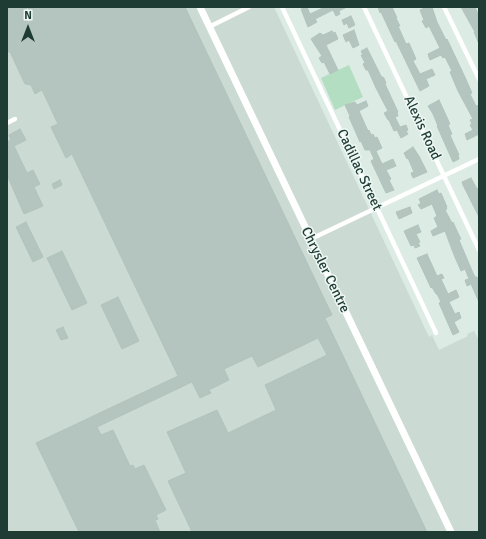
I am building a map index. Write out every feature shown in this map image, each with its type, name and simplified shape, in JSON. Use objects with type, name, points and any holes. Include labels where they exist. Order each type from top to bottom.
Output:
[{"type":"street","name":"Chrysler Centre","points":[[200,7],[451,532]]},
{"type":"street","points":[[209,27],[249,7]]},
{"type":"street","name":"Cadillac Street","points":[[282,7],[436,333]]},
{"type":"street","name":"Alexis Road","points":[[364,7],[479,250]]},
{"type":"street","points":[[444,7],[479,79]]},
{"type":"street","points":[[7,123],[15,119]]},
{"type":"street","points":[[311,239],[479,159]]},
{"type":"shaded area","points":[[7,7],[274,7],[429,337],[432,335],[439,350],[468,336],[467,334],[474,331],[479,340],[479,532],[7,532]]},
{"type":"green space","points":[[349,65],[363,97],[335,110],[321,78]]},
{"type":"building","points":[[7,7],[185,7],[332,315],[325,318],[427,532],[192,532],[168,481],[186,473],[167,432],[217,410],[228,433],[276,410],[265,385],[327,355],[318,338],[258,367],[252,356],[224,369],[229,380],[209,390],[211,393],[200,398],[192,382],[97,427],[101,435],[113,430],[130,466],[133,465],[135,469],[144,465],[166,510],[156,515],[158,519],[155,520],[160,532],[79,532],[36,443],[178,376],[72,154],[66,158],[51,127],[58,124],[42,90],[35,94],[31,85],[25,84],[10,52],[7,52]]},
{"type":"building","points":[[307,7],[310,14],[325,7],[347,7],[339,11],[340,14],[336,16],[333,10],[315,19],[317,22],[308,27],[301,9]]},
{"type":"building","points":[[378,7],[392,7],[406,44],[409,43],[416,59],[413,61],[420,74],[432,69],[435,75],[426,79],[429,86],[420,91]]},
{"type":"building","points":[[427,7],[432,7],[437,22],[446,40],[447,39],[472,93],[470,94],[476,106],[479,105],[479,134],[467,140],[465,134],[473,130],[470,125],[472,124],[470,120],[473,119],[458,91],[450,72],[452,71],[445,57],[443,58],[441,55],[430,60],[428,54],[440,48],[429,26],[426,28],[422,21],[424,20],[420,10]]},
{"type":"building","points":[[461,7],[475,7],[479,16],[479,44],[475,32]]},
{"type":"building","points":[[351,16],[355,25],[349,28],[347,23],[344,25],[342,20]]},
{"type":"building","points":[[354,30],[359,45],[353,48],[349,40],[346,42],[343,35]]},
{"type":"building","points":[[332,31],[333,33],[335,32],[338,39],[326,45],[338,70],[330,74],[324,62],[322,63],[319,58],[322,56],[311,39],[320,33],[323,35]]},
{"type":"building","points":[[367,48],[381,76],[384,78],[385,84],[398,112],[398,116],[395,117],[400,127],[406,125],[408,130],[406,131],[408,134],[401,138],[397,130],[394,131],[384,113],[388,111],[368,70],[366,70],[363,64],[365,63],[361,55],[363,55],[361,51]]},
{"type":"building","points":[[439,100],[450,124],[448,125],[452,134],[450,135],[459,155],[459,159],[453,162],[433,114],[428,106]]},
{"type":"building","points":[[366,101],[368,106],[359,111],[368,131],[369,130],[371,135],[373,134],[375,138],[377,137],[382,148],[376,151],[382,164],[393,159],[396,166],[386,170],[391,179],[389,180],[394,190],[386,193],[371,161],[374,159],[370,150],[365,150],[361,141],[360,142],[345,105],[355,102],[357,105]]},
{"type":"building","points":[[20,129],[26,140],[14,146],[27,173],[33,170],[40,184],[34,187],[43,206],[24,214],[7,175],[7,142],[11,140],[9,135]]},
{"type":"building","points":[[413,147],[427,172],[413,178],[411,173],[414,172],[408,158],[407,159],[404,153]]},
{"type":"building","points":[[471,178],[477,189],[479,188],[479,217],[462,182]]},
{"type":"building","points":[[60,180],[62,185],[54,189],[52,184]]},
{"type":"building","points":[[437,190],[439,194],[441,193],[447,207],[445,210],[452,223],[453,222],[461,239],[459,240],[473,273],[479,281],[479,302],[471,284],[467,286],[465,280],[469,279],[465,269],[461,271],[445,231],[433,236],[431,231],[438,227],[434,218],[437,216],[432,204],[421,209],[418,205],[421,203],[419,199]]},
{"type":"building","points":[[410,207],[412,213],[399,219],[396,212]]},
{"type":"building","points":[[26,222],[43,257],[33,262],[16,227]]},
{"type":"building","points":[[418,225],[421,232],[416,234],[420,242],[418,243],[420,246],[415,248],[414,245],[411,246],[404,231]]},
{"type":"building","points":[[62,251],[87,303],[72,310],[47,258]]},
{"type":"building","points":[[427,254],[437,276],[442,274],[444,278],[441,279],[448,294],[456,290],[459,297],[449,302],[455,314],[459,312],[461,318],[454,322],[459,332],[453,335],[439,303],[441,302],[432,287],[431,288],[417,258]]},
{"type":"building","points":[[118,297],[139,341],[122,349],[101,305]]},
{"type":"building","points":[[63,327],[68,338],[61,340],[56,330]]}]
